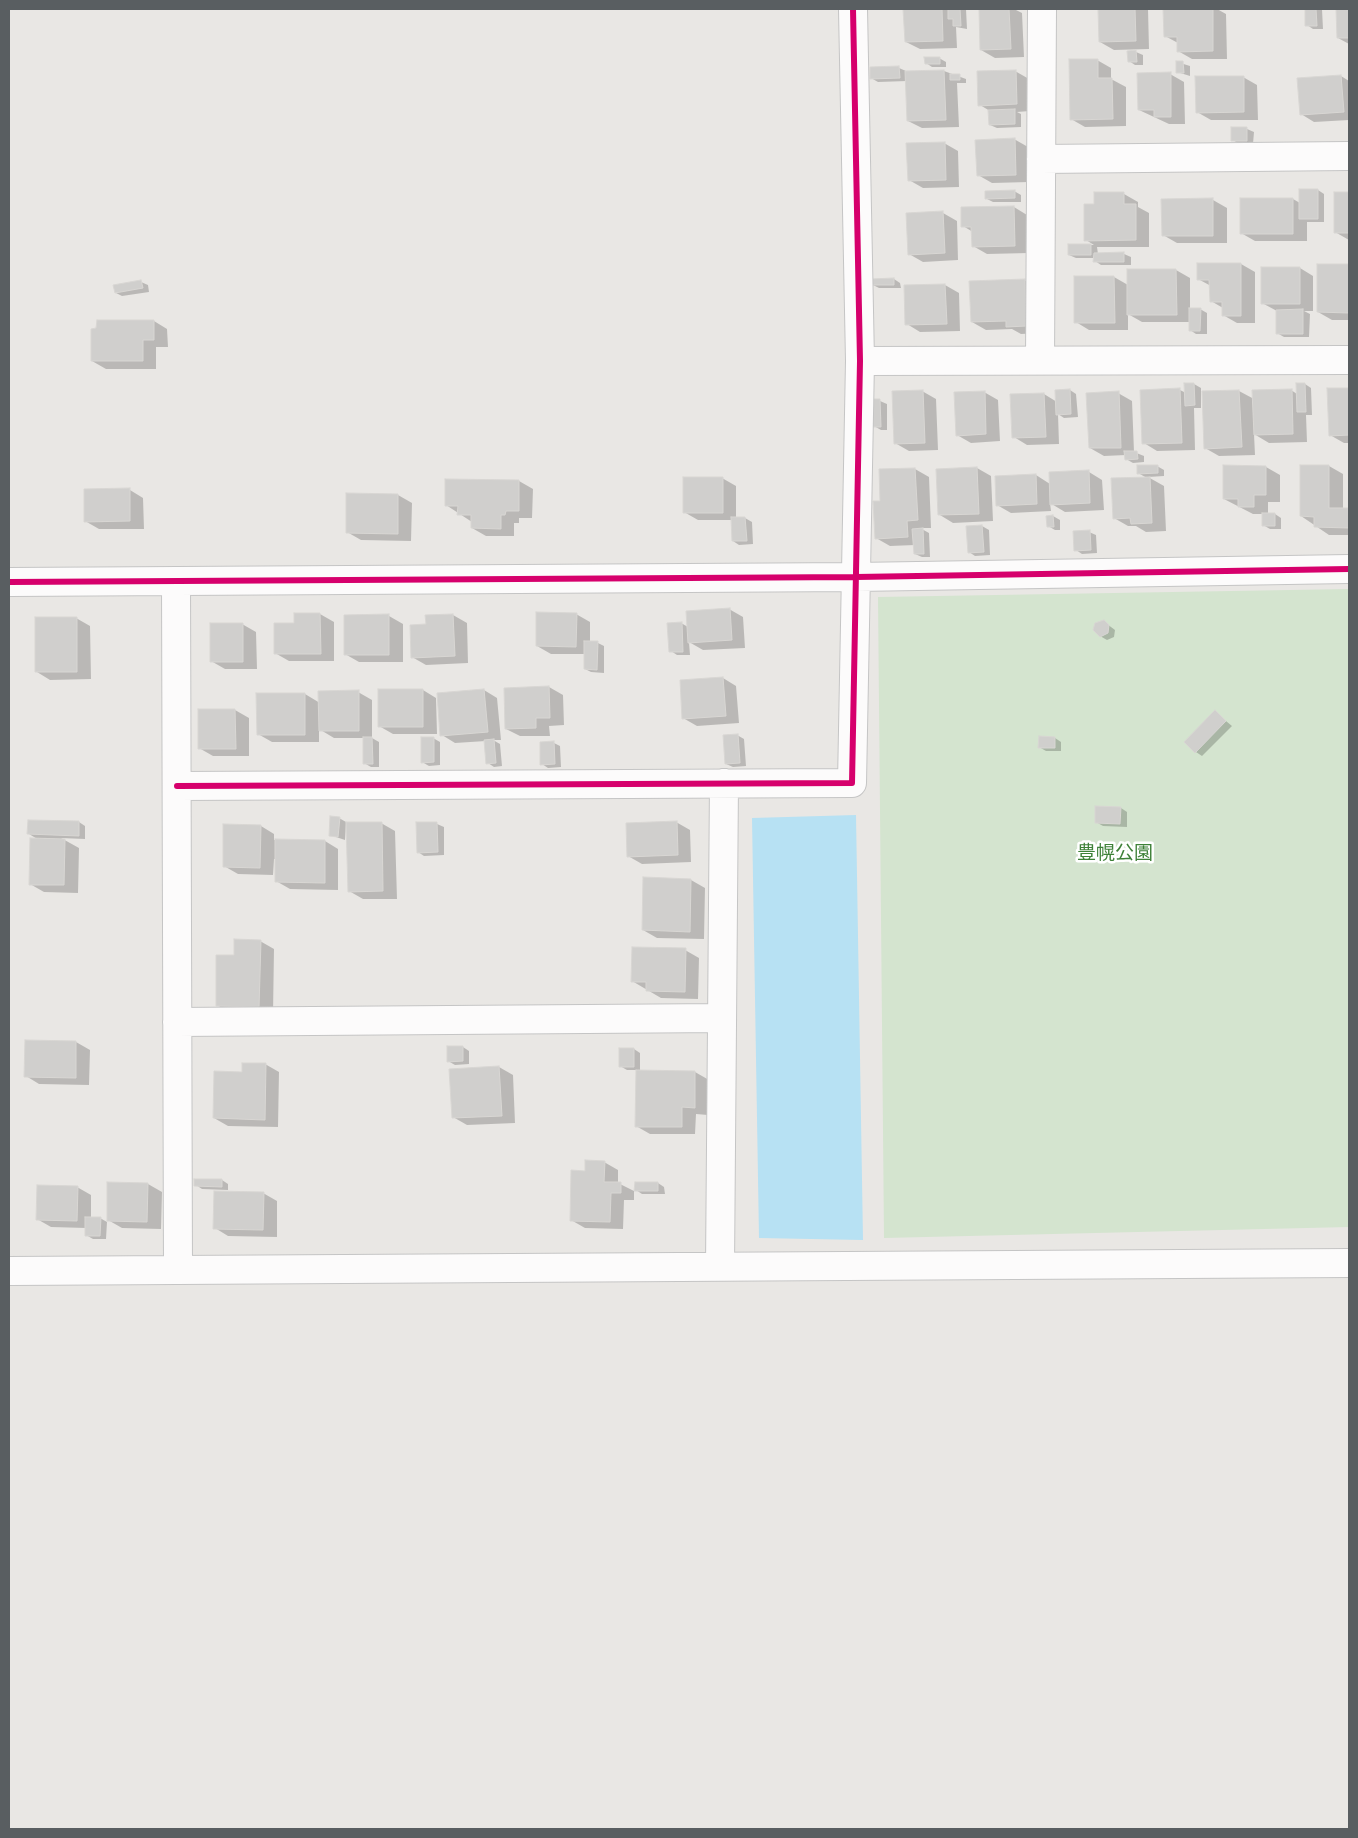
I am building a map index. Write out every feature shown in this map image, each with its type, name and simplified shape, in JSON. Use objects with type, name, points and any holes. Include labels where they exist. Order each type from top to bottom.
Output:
[{"type":"street","points":[[177,786],[852,783],[860,361],[853,9]]},
{"type":"street","points":[[1040,360],[1042,9]]},
{"type":"street","points":[[1041,159],[1349,156]]},
{"type":"street","points":[[860,361],[1349,360]]},
{"type":"street","points":[[9,582],[856,577],[1349,569]]},
{"type":"street","points":[[176,581],[178,1269]]},
{"type":"street","points":[[720,1266],[724,783]]},
{"type":"street","points":[[178,1022],[722,1018]]},
{"type":"street","points":[[9,1270],[1349,1263]]},
{"type":"green space","name":"豊幌公園","points":[[1349,589],[1349,1227],[884,1238],[878,597]]},
{"type":"water","points":[[856,815],[863,1240],[759,1238],[752,818]]},
{"type":"building","points":[[903,9],[942,9],[943,41],[905,42]]},
{"type":"building","points":[[948,9],[960,9],[961,26],[953,26],[953,19],[948,19]]},
{"type":"building","points":[[979,9],[1009,9],[1011,49],[980,50]]},
{"type":"building","points":[[1098,9],[1135,9],[1136,41],[1099,42]]},
{"type":"building","points":[[1163,9],[1213,9],[1213,51],[1177,52],[1177,37],[1164,37]]},
{"type":"building","points":[[1305,9],[1316,9],[1317,26],[1305,26]]},
{"type":"building","points":[[1336,9],[1349,9],[1349,38],[1337,38]]},
{"type":"building","points":[[1136,50],[1137,62],[1128,62],[1127,51]]},
{"type":"building","points":[[924,57],[940,57],[940,64],[925,64]]},
{"type":"building","points":[[1069,59],[1098,59],[1098,78],[1112,78],[1113,119],[1070,120]]},
{"type":"building","points":[[1176,61],[1183,61],[1184,73],[1176,73]]},
{"type":"building","points":[[899,66],[900,78],[870,79],[870,67]]},
{"type":"building","points":[[944,70],[946,120],[907,121],[905,71]]},
{"type":"building","points":[[1016,70],[1017,104],[978,106],[977,71]]},
{"type":"building","points":[[1171,72],[1171,117],[1154,117],[1154,110],[1138,110],[1137,73]]},
{"type":"building","points":[[950,74],[960,74],[960,80],[950,80]]},
{"type":"building","points":[[1341,75],[1344,112],[1300,115],[1297,78]]},
{"type":"building","points":[[1195,76],[1244,76],[1244,112],[1196,113]]},
{"type":"building","points":[[1015,109],[1015,124],[989,125],[988,110]]},
{"type":"building","points":[[1231,127],[1247,127],[1247,141],[1231,141]]},
{"type":"building","points":[[1015,138],[1016,175],[977,176],[975,140]]},
{"type":"building","points":[[945,142],[946,180],[908,181],[906,143]]},
{"type":"building","points":[[1299,189],[1318,189],[1318,219],[1299,219]]},
{"type":"building","points":[[1015,190],[1015,198],[985,199],[985,191]]},
{"type":"building","points":[[1094,192],[1124,192],[1124,204],[1136,204],[1136,240],[1084,241],[1084,204],[1094,204]]},
{"type":"building","points":[[1334,192],[1349,192],[1349,233],[1334,233]]},
{"type":"building","points":[[1213,198],[1213,236],[1162,236],[1161,199]]},
{"type":"building","points":[[1240,198],[1293,198],[1293,234],[1240,234]]},
{"type":"building","points":[[1014,206],[1015,246],[972,247],[971,227],[961,227],[961,207]]},
{"type":"building","points":[[943,211],[945,253],[908,255],[906,213]]},
{"type":"building","points":[[1068,244],[1091,244],[1091,255],[1068,255]]},
{"type":"building","points":[[1124,252],[1124,262],[1093,262],[1094,253]]},
{"type":"building","points":[[1197,263],[1241,263],[1241,316],[1222,316],[1222,302],[1210,302],[1209,280],[1197,280]]},
{"type":"building","points":[[1317,264],[1349,264],[1349,313],[1317,312]]},
{"type":"building","points":[[1261,267],[1300,267],[1300,304],[1261,304]]},
{"type":"building","points":[[1127,269],[1176,269],[1177,315],[1127,315]]},
{"type":"building","points":[[1074,276],[1114,276],[1115,323],[1074,323]]},
{"type":"building","points":[[894,278],[894,285],[871,285],[871,279]]},
{"type":"building","points":[[1025,279],[1026,326],[1006,327],[1006,321],[971,322],[969,281]]},
{"type":"building","points":[[141,280],[143,288],[115,293],[113,285]]},
{"type":"building","points":[[945,284],[947,324],[905,325],[904,285]]},
{"type":"building","points":[[1189,308],[1201,308],[1200,331],[1189,331]]},
{"type":"building","points":[[1303,309],[1303,334],[1276,334],[1276,310]]},
{"type":"building","points":[[97,320],[154,320],[154,340],[143,340],[143,361],[91,361],[91,329],[96,328]]},
{"type":"building","points":[[1184,383],[1194,383],[1195,405],[1185,406]]},
{"type":"building","points":[[1296,383],[1305,383],[1306,412],[1297,412]]},
{"type":"building","points":[[1180,388],[1182,443],[1142,444],[1140,390]]},
{"type":"building","points":[[1327,388],[1349,388],[1349,435],[1329,436]]},
{"type":"building","points":[[1070,389],[1071,414],[1056,415],[1055,390]]},
{"type":"building","points":[[1292,389],[1293,434],[1254,435],[1252,390]]},
{"type":"building","points":[[923,390],[925,443],[894,444],[892,391]]},
{"type":"building","points":[[1239,390],[1242,447],[1204,449],[1202,391]]},
{"type":"building","points":[[985,391],[986,434],[956,436],[954,392]]},
{"type":"building","points":[[1119,391],[1121,448],[1089,448],[1086,393]]},
{"type":"building","points":[[1044,393],[1046,437],[1012,438],[1010,394]]},
{"type":"building","points":[[872,399],[880,399],[881,427],[873,427]]},
{"type":"building","points":[[1124,451],[1137,451],[1138,459],[1125,460]]},
{"type":"building","points":[[1137,465],[1158,465],[1158,473],[1137,474]]},
{"type":"building","points":[[1223,465],[1266,466],[1266,495],[1254,495],[1254,507],[1238,507],[1238,499],[1223,499]]},
{"type":"building","points":[[1300,465],[1329,465],[1329,508],[1348,508],[1349,528],[1314,527],[1314,517],[1300,516]]},
{"type":"building","points":[[977,467],[979,514],[938,515],[936,469]]},
{"type":"building","points":[[915,468],[918,520],[907,521],[908,537],[875,539],[873,501],[880,501],[879,469]]},
{"type":"building","points":[[1089,470],[1090,503],[1050,505],[1049,472]]},
{"type":"building","points":[[1036,474],[1037,504],[996,506],[995,476]]},
{"type":"building","points":[[683,477],[723,477],[723,513],[683,513]]},
{"type":"building","points":[[1150,477],[1152,523],[1131,524],[1130,518],[1113,519],[1111,478]]},
{"type":"building","points":[[445,479],[519,480],[519,511],[506,511],[505,515],[501,515],[501,529],[471,528],[471,515],[457,515],[458,506],[445,506]]},
{"type":"building","points":[[130,488],[130,521],[84,522],[84,489]]},
{"type":"building","points":[[346,493],[398,494],[398,534],[346,533]]},
{"type":"building","points":[[1262,513],[1275,513],[1275,526],[1262,526]]},
{"type":"building","points":[[1053,515],[1054,527],[1047,527],[1046,516]]},
{"type":"building","points":[[731,517],[745,517],[747,541],[732,541]]},
{"type":"building","points":[[982,525],[984,552],[968,553],[966,526]]},
{"type":"building","points":[[923,528],[924,554],[914,554],[912,529]]},
{"type":"building","points":[[1090,530],[1091,550],[1074,551],[1073,531]]},
{"type":"building","points":[[730,608],[732,640],[688,643],[686,611]]},
{"type":"building","points":[[536,612],[577,613],[576,647],[536,646]]},
{"type":"building","points":[[294,613],[320,613],[321,654],[274,654],[274,623],[294,623]]},
{"type":"building","points":[[389,614],[389,655],[344,655],[344,615]]},
{"type":"building","points":[[453,614],[455,656],[411,658],[410,625],[426,624],[425,615]]},
{"type":"building","points":[[35,617],[77,617],[77,672],[35,672]]},
{"type":"building","points":[[1104,620],[1109,625],[1108,633],[1100,637],[1093,630],[1095,623]]},
{"type":"building","points":[[682,622],[683,652],[669,652],[667,623]]},
{"type":"building","points":[[210,623],[243,623],[243,662],[210,662]]},
{"type":"building","points":[[584,641],[598,641],[597,670],[584,669]]},
{"type":"building","points":[[723,677],[726,716],[682,719],[680,680]]},
{"type":"building","points":[[549,686],[550,718],[536,718],[536,728],[505,729],[504,688]]},
{"type":"building","points":[[378,689],[423,689],[423,727],[378,727]]},
{"type":"building","points":[[484,689],[488,732],[440,736],[437,693]]},
{"type":"building","points":[[359,690],[359,731],[319,731],[318,691]]},
{"type":"building","points":[[256,693],[305,693],[305,735],[257,735]]},
{"type":"building","points":[[198,709],[235,709],[236,749],[198,749]]},
{"type":"building","points":[[1215,710],[1226,721],[1195,753],[1184,742]]},
{"type":"building","points":[[738,734],[740,763],[725,764],[723,735]]},
{"type":"building","points":[[1039,736],[1055,737],[1055,748],[1038,748]]},
{"type":"building","points":[[363,737],[372,737],[373,764],[363,764]]},
{"type":"building","points":[[421,737],[434,737],[434,762],[421,763]]},
{"type":"building","points":[[494,739],[496,763],[486,764],[484,740]]},
{"type":"building","points":[[554,741],[555,764],[540,765],[540,742]]},
{"type":"building","points":[[1095,806],[1121,807],[1120,824],[1095,823]]},
{"type":"building","points":[[330,816],[340,817],[338,837],[329,836]]},
{"type":"building","points":[[28,820],[79,821],[79,836],[27,834]]},
{"type":"building","points":[[677,821],[678,855],[627,857],[626,823]]},
{"type":"building","points":[[346,822],[382,822],[383,891],[348,892]]},
{"type":"building","points":[[416,822],[437,822],[438,852],[417,853]]},
{"type":"building","points":[[223,824],[261,825],[260,868],[223,867]]},
{"type":"building","points":[[30,838],[65,839],[64,885],[29,885]]},
{"type":"building","points":[[275,839],[325,840],[325,883],[275,882]]},
{"type":"building","points":[[643,877],[691,879],[690,932],[642,930]]},
{"type":"building","points":[[234,939],[261,940],[259,1007],[216,1006],[216,955],[234,955]]},
{"type":"building","points":[[632,947],[686,948],[685,992],[646,991],[646,982],[631,982]]},
{"type":"building","points":[[25,1040],[76,1041],[76,1078],[24,1077]]},
{"type":"building","points":[[447,1046],[463,1046],[463,1061],[447,1062]]},
{"type":"building","points":[[619,1048],[634,1048],[634,1067],[619,1067]]},
{"type":"building","points":[[242,1063],[266,1063],[265,1120],[213,1118],[214,1071],[242,1072]]},
{"type":"building","points":[[499,1066],[502,1116],[452,1118],[449,1069]]},
{"type":"building","points":[[636,1070],[695,1071],[695,1108],[682,1107],[682,1127],[635,1127]]},
{"type":"building","points":[[585,1160],[605,1161],[604,1182],[621,1182],[621,1193],[611,1193],[610,1222],[570,1221],[571,1170],[585,1171]]},
{"type":"building","points":[[194,1179],[222,1179],[222,1187],[194,1186]]},
{"type":"building","points":[[107,1182],[148,1183],[147,1222],[107,1221]]},
{"type":"building","points":[[635,1182],[658,1182],[658,1191],[634,1191]]},
{"type":"building","points":[[37,1185],[78,1186],[77,1221],[36,1220]]},
{"type":"building","points":[[214,1191],[264,1192],[263,1230],[213,1229]]},
{"type":"building","points":[[85,1217],[101,1217],[100,1236],[85,1236]]},
{"type":"cycle path","points":[[177,786],[852,783],[860,361],[853,9]]},
{"type":"cycle path","points":[[9,582],[856,577],[1349,569]]}]
